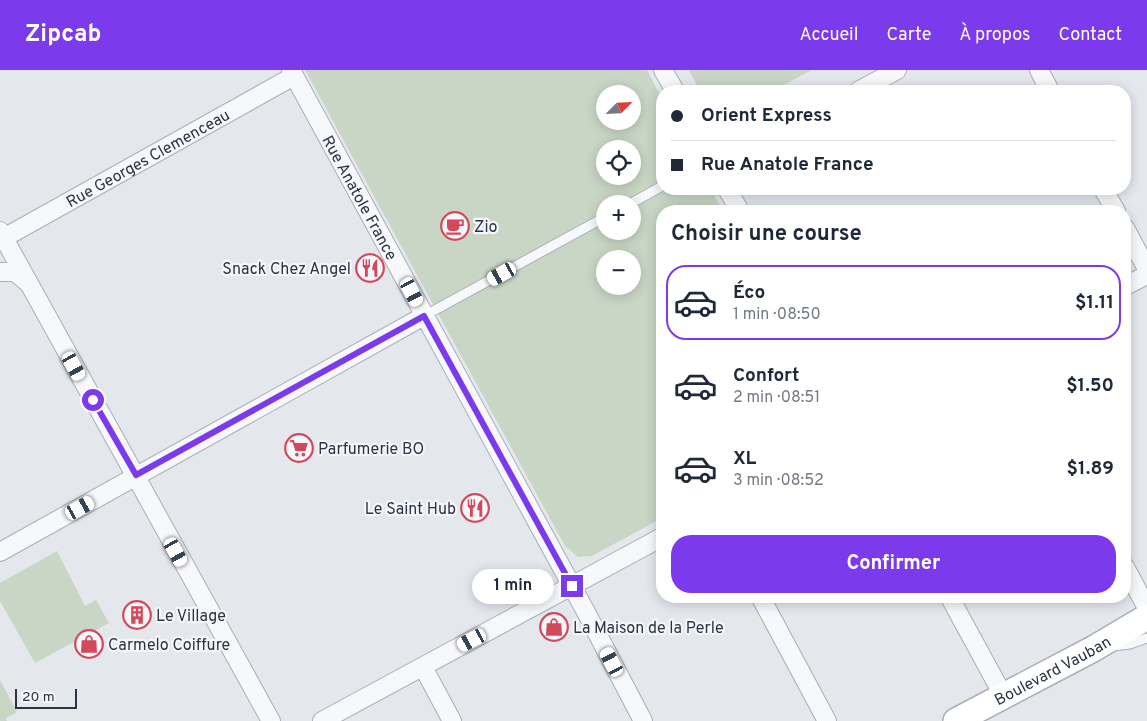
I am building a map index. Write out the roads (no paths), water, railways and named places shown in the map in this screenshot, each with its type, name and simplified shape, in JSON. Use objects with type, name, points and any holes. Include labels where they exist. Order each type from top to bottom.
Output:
[{"type":"street","points":[[663,70],[672,85]]},
{"type":"street","points":[[869,85],[897,70]]},
{"type":"street","points":[[1039,70],[1047,85]]},
{"type":"street","name":"Rue Georges Clemenceau","points":[[1,236],[293,73]]},
{"type":"street","name":"Rue Anatole France","points":[[293,73],[572,586],[643,721]]},
{"type":"street","points":[[1,236],[136,475],[148,501],[271,721]]},
{"type":"street","points":[[1131,239],[1147,269]]},
{"type":"street","points":[[0,272],[15,272],[27,282]]},
{"type":"street","points":[[1131,283],[1147,274]]},
{"type":"street","points":[[0,552],[424,316]]},
{"type":"street","points":[[322,721],[656,540]]},
{"type":"street","points":[[1131,578],[1147,608]]},
{"type":"street","points":[[764,603],[827,721]]},
{"type":"street","points":[[953,603],[1004,697]]},
{"type":"street","name":"Boulevard Vauban","points":[[956,721],[1093,649],[1147,617]]},
{"type":"street","points":[[423,667],[452,721]]},
{"type":"lane","points":[[641,198],[656,189]]},
{"type":"lane","points":[[424,316],[596,222]]},
{"type":"lane","points":[[1093,649],[1130,644],[1147,638]]},
{"type":"place","name":"Zio","points":[[455,226]]},
{"type":"place","name":"Snack Chez Angel","points":[[370,268]]},
{"type":"place","name":"Parfumerie BO","points":[[299,448]]},
{"type":"place","name":"Le Saint Hub","points":[[475,508]]},
{"type":"place","name":"Le Village","points":[[137,615]]},
{"type":"place","name":"La Maison de la Perle","points":[[554,627]]},
{"type":"place","name":"Carmelo Coiffure","points":[[89,644]]}]
